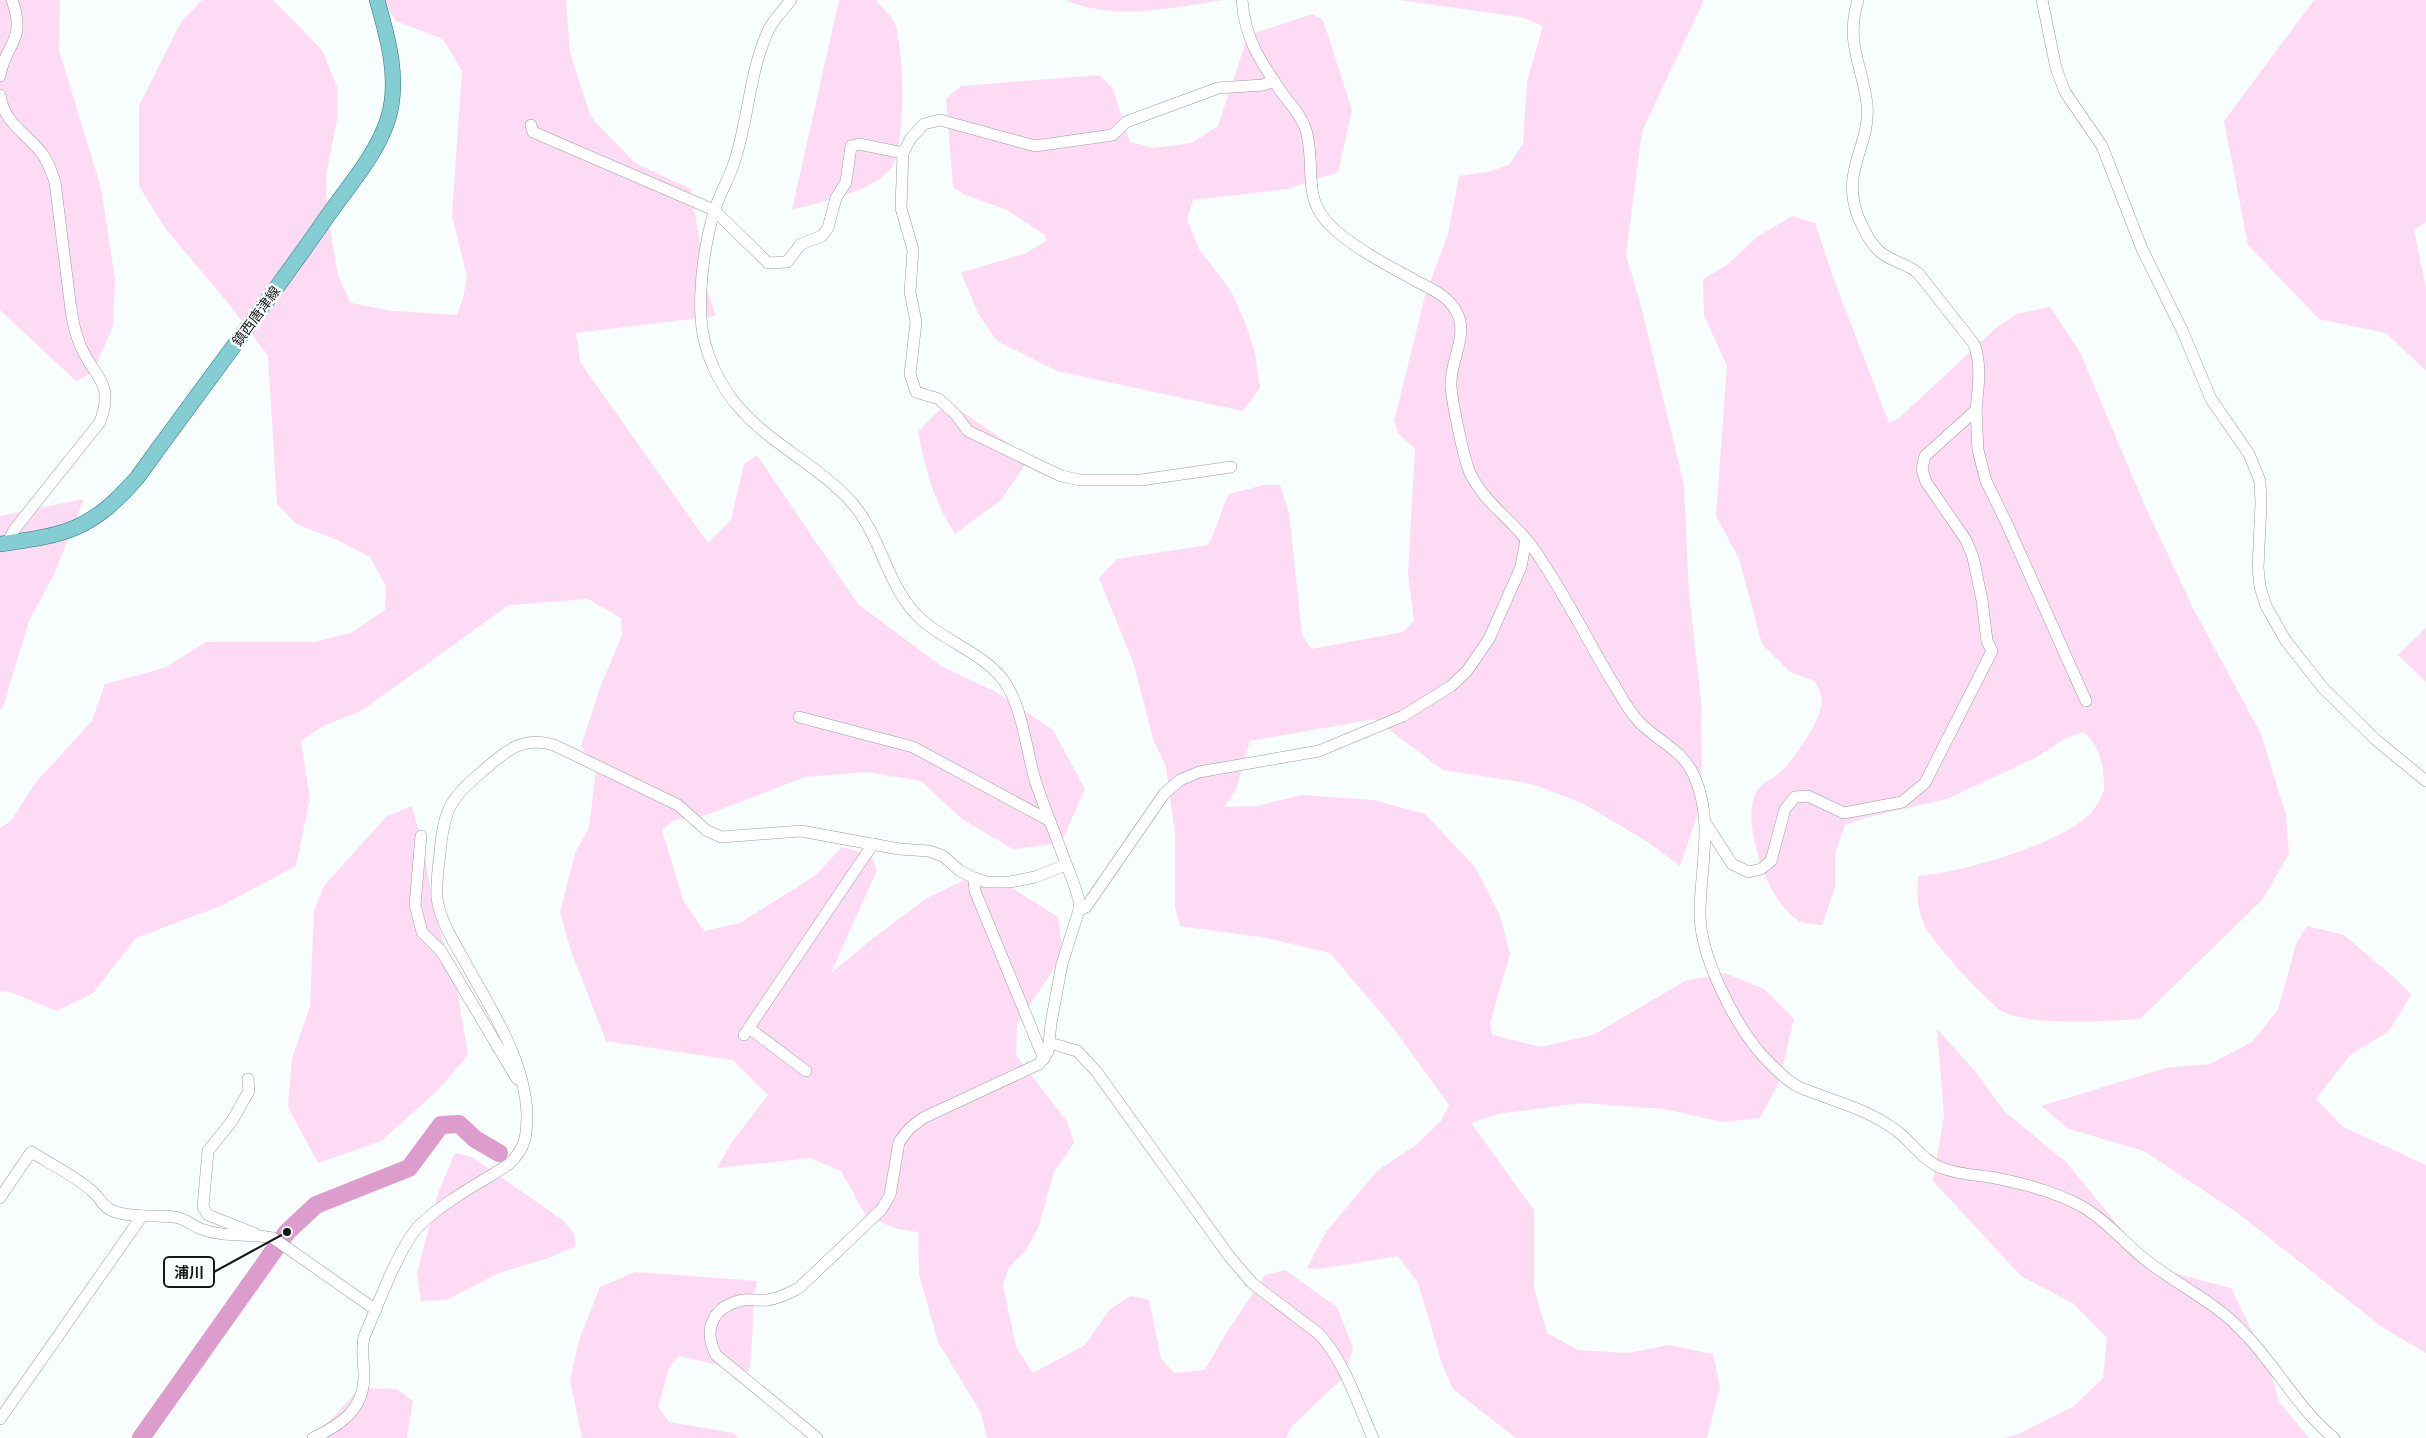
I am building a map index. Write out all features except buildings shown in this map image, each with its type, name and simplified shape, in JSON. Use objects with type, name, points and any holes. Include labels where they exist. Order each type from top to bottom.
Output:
[{"type":"main road","name":"鎮西唐津線","points":[[3,543],[48,537],[69,530],[94,519],[115,502],[137,478],[268,302],[372,151],[388,119],[393,92],[392,62],[377,0]]},
{"type":"street","points":[[0,76],[15,41],[18,24],[12,0]]},
{"type":"street","points":[[791,0],[770,26],[759,53],[734,162],[714,210],[708,238],[700,317],[706,346],[722,385],[743,413],[823,477],[852,503],[865,521],[892,580],[913,611],[950,641],[983,660],[1002,678],[1012,693],[1028,755],[1050,821],[1078,893],[1079,910],[1062,964],[1051,1023],[1050,1043],[1044,1059],[1038,1064],[923,1118],[909,1129],[899,1142],[890,1195],[881,1210],[799,1288],[784,1296],[767,1300],[744,1300],[730,1305],[716,1315],[709,1328],[709,1342],[716,1354],[817,1438]]},
{"type":"street","points":[[1242,0],[1244,25],[1250,42],[1304,124],[1308,140],[1312,195],[1316,209],[1332,227],[1364,252],[1444,296],[1456,312],[1461,324],[1461,339],[1453,364],[1450,384],[1467,467],[1480,492],[1526,539],[1634,716],[1681,754],[1694,774],[1705,822],[1706,845],[1700,914],[1703,942],[1709,963],[1724,993],[1760,1053],[1790,1082],[1801,1088],[1866,1111],[1907,1139],[1930,1162],[1944,1169],[2021,1183],[2084,1208],[2103,1222],[2153,1266],[2223,1311],[2249,1338],[2292,1392],[2334,1438]]},
{"type":"street","points":[[1858,0],[1853,16],[1852,37],[1867,102],[1868,117],[1851,184],[1853,204],[1867,237],[1873,244],[1890,260],[1911,267],[1918,273],[1974,344],[1978,354],[1979,376],[1976,410],[1978,450],[1986,481],[2086,701]]},
{"type":"street","points":[[2042,0],[2056,68],[2065,92],[2102,146],[2116,177],[2142,249],[2182,330],[2211,399],[2249,454],[2260,480],[2262,503],[2258,568],[2260,587],[2266,606],[2286,641],[2322,688],[2376,740],[2426,781]]},
{"type":"street","points":[[1231,467],[1141,480],[1080,480],[1061,476],[968,431],[956,415],[939,399],[916,392],[910,374],[916,322],[910,292],[912,250],[901,208],[903,154],[911,138],[924,124],[940,120],[1035,146],[1113,135],[1126,122],[1218,88],[1263,85],[1274,81]]},
{"type":"street","points":[[0,95],[2,106],[10,122],[40,151],[49,165],[55,182],[72,318],[79,343],[103,382],[106,395],[105,409],[100,422],[3,543]]},
{"type":"street","points":[[531,125],[533,132],[714,210],[768,262],[788,262],[801,244],[822,236],[828,228],[836,198],[846,182],[851,146],[858,144],[903,154]]},
{"type":"street","points":[[1705,822],[1732,864],[1749,872],[1761,869],[1771,861],[1785,809],[1795,797],[1808,796],[1844,813],[1902,802],[1925,784],[1992,651],[1987,641],[1982,600],[1973,557],[1966,540],[1926,482],[1922,469],[1925,456],[1976,410]]},
{"type":"street","points":[[1079,910],[1086,907],[1164,794],[1180,780],[1199,772],[1319,752],[1403,716],[1451,686],[1468,671],[1489,639],[1521,567],[1526,539]]},
{"type":"street","points":[[799,717],[913,747],[1050,821]]},
{"type":"street","points":[[313,1438],[344,1421],[354,1412],[360,1401],[364,1374],[362,1348],[376,1310],[405,1246],[419,1226],[433,1214],[509,1164],[520,1154],[525,1146],[527,1133],[523,1082],[498,1023],[443,920],[438,899],[437,881],[444,818],[450,804],[459,791],[515,746],[535,741],[554,745],[678,805],[706,830],[721,838],[801,831],[899,849],[929,851],[943,856],[960,871],[986,882],[1010,882],[1035,877],[1066,864]]},
{"type":"street","points":[[421,836],[414,906],[422,932],[441,951],[517,1079],[523,1082]]},
{"type":"street","points":[[806,1071],[746,1032],[873,844]]},
{"type":"street","points":[[974,878],[975,891],[1044,1059]]},
{"type":"street","points":[[1050,1043],[1077,1051],[1096,1070],[1230,1256],[1252,1283],[1327,1343],[1337,1358],[1373,1438]]},
{"type":"street","points":[[248,1079],[250,1091],[232,1121],[208,1151],[203,1207],[208,1215],[260,1235],[273,1238],[376,1310]]},
{"type":"street","points":[[0,1198],[31,1152],[91,1190],[103,1206],[114,1212],[142,1216],[175,1217],[187,1220],[201,1229],[236,1236],[260,1235]]},
{"type":"street","points":[[0,1419],[142,1216]]},
{"type":"shaded area","points":[[0,0],[60,0],[59,50],[101,188],[115,279],[113,326],[93,372],[76,381],[0,310]]},
{"type":"shaded area","points":[[202,0],[273,0],[322,50],[338,89],[337,120],[326,175],[327,210],[338,276],[351,303],[393,311],[457,315],[467,277],[452,216],[462,71],[443,39],[396,21],[382,0],[566,0],[570,52],[591,117],[635,163],[691,189],[708,293],[716,316],[576,333],[580,362],[708,543],[731,520],[744,464],[757,455],[858,604],[941,666],[998,693],[1053,730],[1085,789],[1061,843],[1013,849],[962,819],[921,781],[867,772],[805,777],[698,818],[674,820],[662,830],[683,900],[704,931],[740,923],[816,875],[842,847],[871,855],[877,870],[831,973],[872,939],[927,898],[971,877],[1009,886],[1058,917],[1063,955],[1017,1024],[1016,1055],[1068,1123],[1074,1143],[1054,1172],[1038,1228],[1026,1250],[1009,1267],[1003,1285],[1016,1347],[1033,1373],[1085,1345],[1110,1309],[1131,1296],[1149,1300],[1161,1358],[1174,1373],[1205,1370],[1222,1340],[1265,1275],[1285,1270],[1337,1307],[1353,1348],[1345,1376],[1292,1426],[1286,1438],[987,1438],[981,1413],[938,1342],[919,1274],[918,1232],[897,1229],[866,1216],[841,1171],[810,1158],[717,1168],[732,1142],[768,1095],[733,1060],[606,1041],[571,951],[560,912],[575,853],[589,828],[596,769],[581,746],[600,688],[622,635],[621,618],[588,599],[509,605],[361,711],[323,726],[301,741],[310,798],[296,866],[223,905],[136,938],[93,993],[57,1011],[7,991],[0,991],[0,828],[11,821],[36,782],[92,721],[105,684],[164,668],[206,642],[314,642],[351,633],[385,610],[386,586],[370,557],[335,539],[296,524],[277,504],[268,356],[228,303],[165,228],[139,186],[139,106],[181,22]]},
{"type":"shaded area","points":[[839,0],[876,0],[895,24],[902,76],[899,143],[895,160],[890,170],[869,185],[844,196],[792,210]]},
{"type":"shaded area","points":[[1065,0],[1223,0],[1163,9],[1123,11],[1103,10]]},
{"type":"shaded area","points":[[1399,0],[1704,0],[1642,131],[1626,256],[1640,302],[1684,485],[1689,593],[1701,702],[1702,802],[1680,866],[1648,842],[1582,803],[1532,784],[1443,770],[1375,719],[1250,741],[1236,790],[1224,807],[1256,806],[1302,795],[1374,800],[1425,814],[1475,867],[1500,916],[1510,954],[1490,1023],[1492,1035],[1541,1047],[1593,1035],[1685,981],[1725,973],[1764,989],[1794,1019],[1779,1082],[1760,1118],[1723,1122],[1665,1109],[1581,1103],[1498,1114],[1471,1123],[1534,1210],[1534,1288],[1547,1333],[1578,1350],[1628,1353],[1669,1345],[1713,1354],[1720,1386],[1707,1438],[1516,1438],[1453,1389],[1443,1367],[1418,1283],[1398,1256],[1319,1269],[1307,1268],[1326,1232],[1377,1171],[1416,1145],[1441,1121],[1449,1105],[1391,1025],[1330,953],[1267,938],[1180,926],[1175,908],[1175,835],[1166,767],[1153,739],[1134,665],[1099,578],[1117,559],[1208,545],[1229,494],[1264,485],[1280,485],[1289,513],[1302,634],[1311,649],[1403,632],[1414,621],[1408,575],[1415,449],[1399,434],[1394,421],[1425,296],[1448,234],[1459,176],[1487,172],[1509,165],[1523,144],[1527,82],[1543,26],[1521,17]]},
{"type":"shaded area","points":[[2314,0],[2426,0],[2426,222],[2414,230],[2426,289],[2426,371],[2386,333],[2319,319],[2248,245],[2224,121]]},
{"type":"shaded area","points":[[1313,14],[1323,20],[1352,110],[1338,172],[1288,189],[1193,200],[1187,219],[1199,249],[1231,291],[1246,325],[1255,354],[1260,388],[1243,411],[1057,371],[997,341],[979,315],[961,273],[1026,253],[1046,241],[1045,235],[1007,210],[963,194],[953,187],[946,99],[961,86],[1100,75],[1113,89],[1130,142],[1153,148],[1192,143],[1218,126],[1248,35]]},
{"type":"shaded area","points":[[1792,216],[1815,223],[1833,277],[1889,423],[1898,419],[1997,327],[2017,314],[2050,307],[2080,352],[2145,506],[2194,610],[2261,734],[2286,815],[2289,854],[2262,900],[2140,1019],[2050,1021],[2015,1016],[2003,1012],[1973,985],[1937,944],[1924,924],[1919,906],[1918,876],[1936,874],[1982,863],[2032,847],[2074,827],[2090,814],[2102,796],[2104,783],[2099,754],[2094,744],[2083,732],[2064,739],[2037,757],[1947,799],[1865,818],[1845,825],[1835,854],[1835,888],[1822,925],[1799,921],[1788,912],[1778,899],[1761,865],[1752,827],[1754,797],[1761,786],[1778,774],[1799,750],[1818,717],[1822,699],[1815,681],[1790,672],[1762,644],[1739,559],[1716,516],[1727,366],[1704,315],[1703,279],[1727,265],[1757,237]]},
{"type":"shaded area","points":[[954,406],[1030,458],[1001,500],[955,534],[941,509],[931,485],[918,432],[938,411]]},
{"type":"shaded area","points":[[84,499],[55,572],[29,621],[2,710],[0,708],[0,516]]},
{"type":"shaded area","points":[[2426,628],[2426,682],[2398,655]]},
{"type":"shaded area","points":[[412,806],[425,856],[434,910],[457,989],[468,1055],[438,1090],[381,1141],[318,1163],[288,1107],[292,1058],[310,1007],[314,911],[324,886],[386,817]]},
{"type":"shaded area","points":[[2307,926],[2344,935],[2397,980],[2411,995],[2389,1031],[2350,1055],[2316,1099],[2343,1127],[2426,1165],[2426,1353],[2382,1327],[2239,1214],[2144,1151],[2069,1129],[2041,1106],[2166,1068],[2210,1064],[2252,1042],[2278,1010],[2296,944]]},
{"type":"shaded area","points":[[1937,1029],[1975,1071],[2005,1112],[2066,1162],[2139,1254],[2170,1272],[2231,1288],[2269,1366],[2279,1402],[2309,1438],[2003,1438],[2016,1435],[2074,1406],[2103,1378],[2107,1338],[2074,1304],[2021,1276],[1933,1181],[1944,1116]]},
{"type":"shaded area","points":[[455,1153],[472,1157],[564,1221],[574,1234],[576,1246],[549,1258],[499,1273],[446,1300],[421,1301],[417,1273],[438,1193]]},
{"type":"shaded area","points":[[635,1272],[757,1281],[749,1372],[679,1356],[670,1366],[658,1406],[669,1422],[734,1433],[738,1438],[582,1438],[570,1380],[579,1340],[600,1287]]},
{"type":"shaded area","points":[[360,1388],[397,1389],[413,1401],[407,1438],[314,1438]]},
{"type":"waterway","points":[[141,1438],[287,1232],[316,1205],[409,1168],[441,1125],[459,1124],[475,1139],[499,1153]]},
{"type":"place","name":"浦川","points":[[287,1232]]}]
